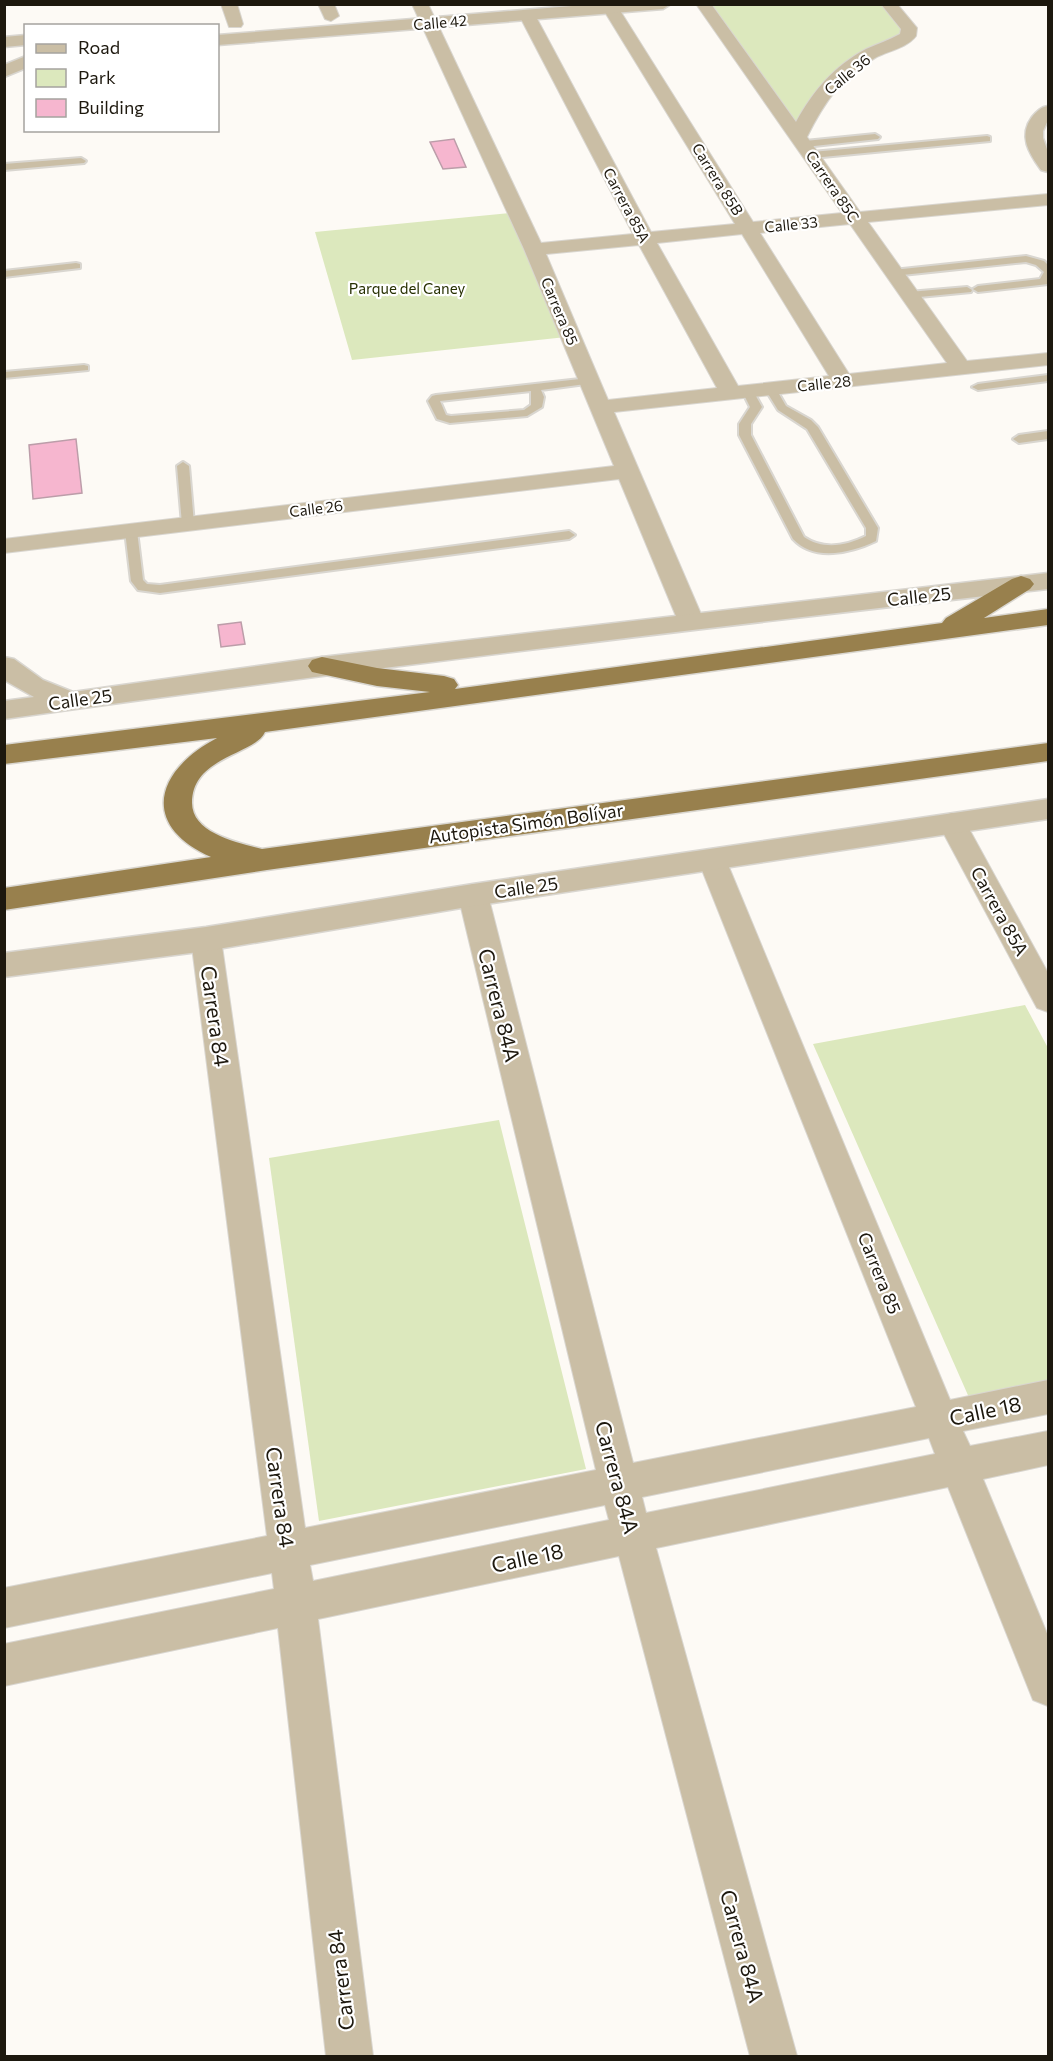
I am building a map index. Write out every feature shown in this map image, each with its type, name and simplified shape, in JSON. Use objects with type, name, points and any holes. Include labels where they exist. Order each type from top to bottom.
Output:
[{"type":"highway","points":[[944,630],[1021,584]]},
{"type":"highway","points":[[4,755],[274,722],[1048,617]]},
{"type":"highway","points":[[322,666],[409,682],[458,686],[545,684]]},
{"type":"highway","points":[[267,859],[222,851],[199,839],[183,821],[178,804],[182,784],[196,765],[226,745],[274,722]]},
{"type":"highway","name":"Autopista Simón Bolívar","points":[[4,899],[267,859],[1048,752]]},
{"type":"street","points":[[229,4],[235,24]]},
{"type":"street","name":"Calle 42","points":[[219,40],[485,4]]},
{"type":"street","name":"Calle 42","points":[[219,25],[328,10],[527,15],[663,4]]},
{"type":"street","name":"Carrera 85C","points":[[703,4],[805,145],[853,218],[961,369]]},
{"type":"street","name":"Calle 36","points":[[805,145],[812,106],[834,81],[871,53],[908,36],[909,28],[888,4]]},
{"type":"street","name":"Carrera 85B","points":[[611,9],[843,381]]},
{"type":"street","name":"Carrera 85","points":[[423,12],[534,249],[691,621]]},
{"type":"street","name":"Carrera 85A","points":[[527,15],[645,238],[739,392]]},
{"type":"street","points":[[4,42],[24,40]]},
{"type":"street","points":[[4,57],[24,55]]},
{"type":"street","points":[[4,72],[24,62]]},
{"type":"street","points":[[1043,116],[1034,128],[1033,139],[1038,152],[1048,166]]},
{"type":"street","name":"Calle 33","points":[[534,249],[1048,199]]},
{"type":"street","name":"Calle 28","points":[[600,407],[961,369],[1046,368]]},
{"type":"street","name":"Calle 26","points":[[4,546],[627,471]]},
{"type":"street","name":"Calle 25","points":[[4,710],[322,666],[1048,581]]},
{"type":"street","points":[[4,665],[38,691],[72,700]]},
{"type":"street","name":"Calle 25","points":[[4,965],[206,939],[473,895],[1048,809]]},
{"type":"street","name":"Carrera 85A","points":[[952,823],[1048,1000]]},
{"type":"street","name":"Carrera 85","points":[[712,860],[1048,1685]]},
{"type":"street","name":"Carrera 84A","points":[[473,895],[619,1484],[773,2056]]},
{"type":"street","name":"Carrera 84","points":[[206,939],[296,1605],[349,2056]]},
{"type":"street","name":"Calle 18","points":[[4,1608],[1048,1397]]},
{"type":"street","name":"Calle 18","points":[[4,1665],[1048,1448]]},
{"type":"lane","points":[[805,145],[875,137]]},
{"type":"lane","points":[[805,145],[987,139]]},
{"type":"lane","points":[[4,167],[81,161]]},
{"type":"lane","points":[[893,273],[1026,259],[1040,262],[1048,272],[1044,282],[909,296]]},
{"type":"lane","points":[[4,274],[76,266]]},
{"type":"lane","points":[[4,375],[84,368]]},
{"type":"lane","points":[[978,387],[1046,368]]},
{"type":"lane","points":[[535,387],[538,397],[536,407],[527,413],[450,420],[441,417],[434,401],[436,398],[535,387],[589,381]]},
{"type":"lane","points":[[739,392],[756,407],[745,424],[745,435],[799,539],[811,547],[827,548],[862,544],[872,538],[872,528],[812,427],[782,408],[771,389]]},
{"type":"lane","points":[[1019,439],[1048,435]]},
{"type":"lane","points":[[183,466],[188,524]]},
{"type":"lane","points":[[130,531],[137,581],[143,587],[160,589],[569,535]]},
{"type":"green space","points":[[703,5],[888,5],[909,28],[856,62],[799,136]]},
{"type":"green space","name":"Parque del Caney","points":[[510,213],[566,337],[352,360],[315,232]]},
{"type":"green space","points":[[1025,1005],[1048,1048],[1048,1387],[971,1402],[813,1044]]},
{"type":"green space","points":[[499,1120],[586,1469],[319,1521],[269,1158]]},
{"type":"building","points":[[454,139],[466,167],[443,169],[430,142]]},
{"type":"building","points":[[76,439],[82,493],[33,499],[29,445]]},
{"type":"building","points":[[241,622],[245,644],[221,647],[218,625]]}]
